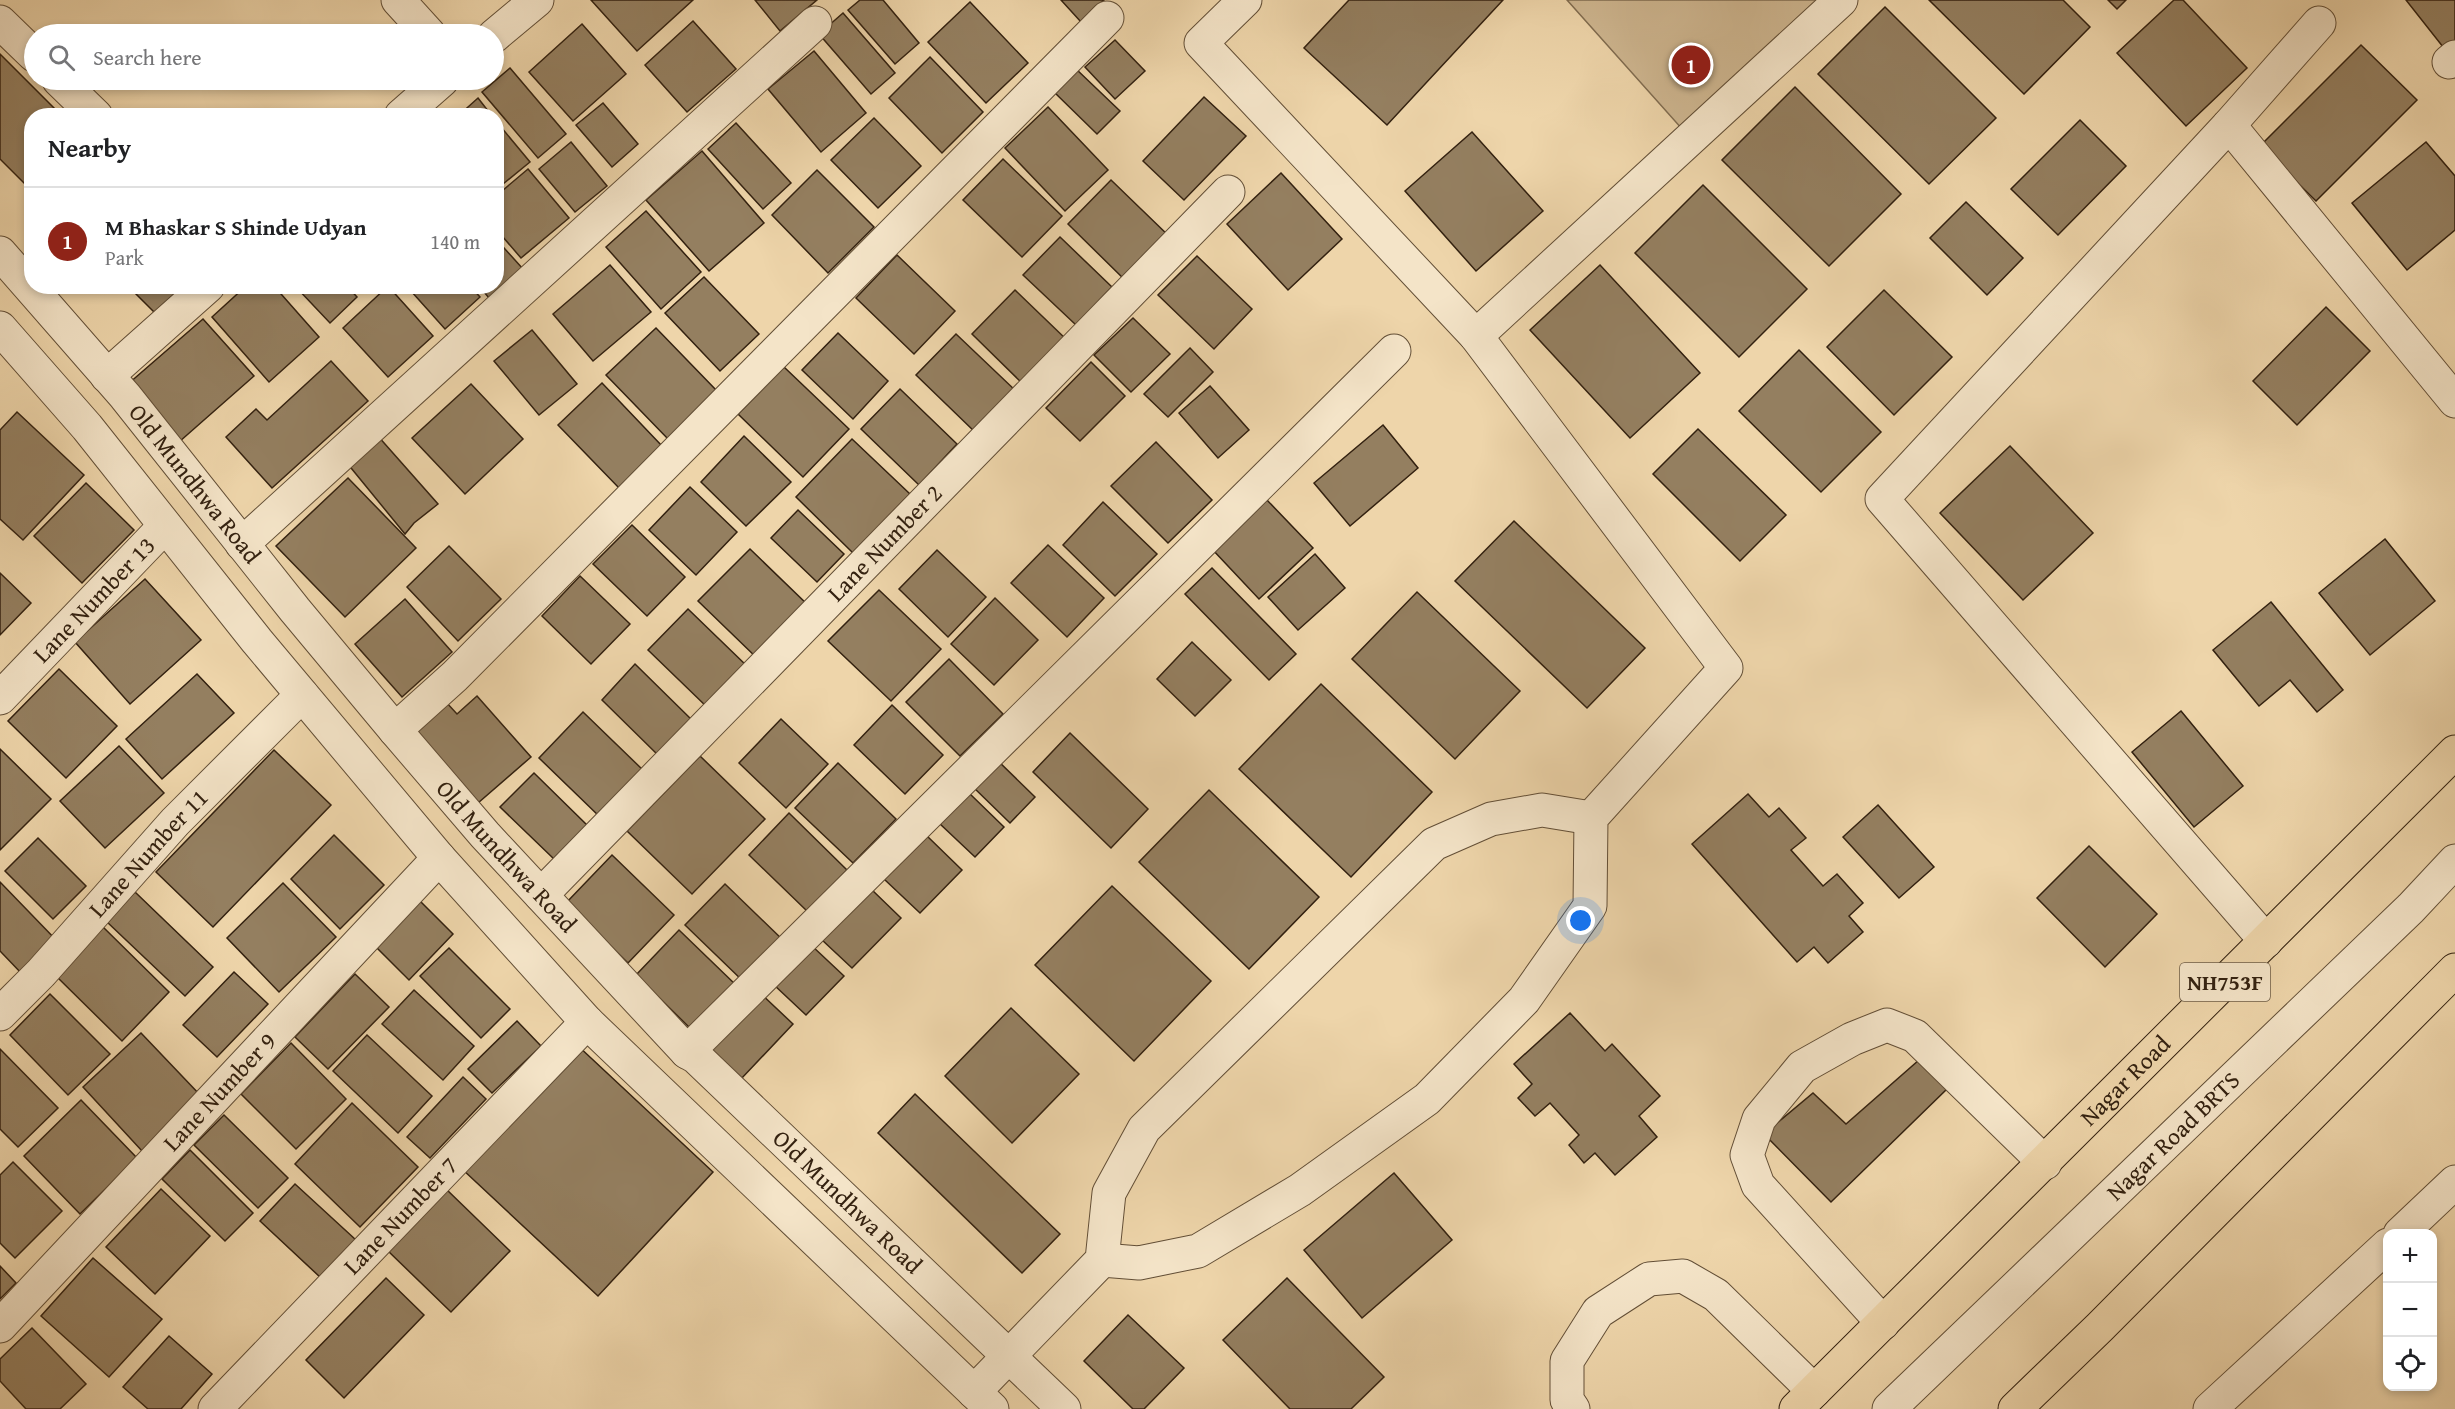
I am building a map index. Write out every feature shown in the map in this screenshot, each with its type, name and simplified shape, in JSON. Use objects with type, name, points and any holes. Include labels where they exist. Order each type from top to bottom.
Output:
[{"type":"highway","name":"Nagar Road","points":[[1805,1400],[2455,752]]},
{"type":"highway","points":[[2015,1409],[2100,1328],[2455,970]]},
{"type":"street","points":[[398,0],[420,24]]},
{"type":"street","points":[[504,28],[537,0]]},
{"type":"street","points":[[1102,1260],[1139,1263],[1198,1251],[1300,1190],[1427,1099],[1524,1000],[1590,906],[1591,818],[1726,668],[1476,336],[1201,43],[1245,0]]},
{"type":"street","points":[[1476,336],[1841,0]]},
{"type":"street","points":[[395,730],[464,667],[1107,18]]},
{"type":"street","points":[[0,22],[24,45]]},
{"type":"street","points":[[2266,941],[1882,499],[2229,125],[2319,23]]},
{"type":"street","points":[[242,544],[815,24]]},
{"type":"street","points":[[69,90],[88,108]]},
{"type":"street","points":[[410,108],[431,90]]},
{"type":"street","points":[[2229,125],[2455,401]]},
{"type":"street","name":"Lane Number 2","points":[[541,895],[1228,192]]},
{"type":"street","name":"Old Mundhwa Road","points":[[0,253],[24,281]]},
{"type":"street","name":"Old Mundhwa Road","points":[[36,294],[107,376],[242,544],[485,836],[687,1052],[704,1065],[1064,1409]]},
{"type":"street","points":[[107,376],[199,294]]},
{"type":"street","name":"Old Mundhwa Road","points":[[0,328],[87,427],[302,695],[439,858],[587,1022],[983,1400]]},
{"type":"street","points":[[687,1052],[1394,351]]},
{"type":"street","name":"Lane Number 13","points":[[0,698],[165,526]]},
{"type":"street","name":"Lane Number 11","points":[[0,1014],[41,973],[175,822],[302,695]]},
{"type":"street","points":[[983,1400],[1008,1356],[1102,1260],[1109,1193],[1144,1128],[1434,844],[1491,819],[1542,810],[1591,818]]},
{"type":"street","name":"Lane Number 9","points":[[0,1326],[439,858]]},
{"type":"street","name":"Nagar Road BRTS","points":[[1889,1409],[2411,908],[2455,861]]},
{"type":"street","name":"Lane Number 7","points":[[215,1409],[587,1022]]},
{"type":"street","points":[[1883,1323],[1758,1185],[1747,1155],[1759,1119],[1802,1067],[1852,1039],[1887,1025],[1915,1036],[2045,1163]]},
{"type":"street","points":[[2404,1229],[2455,1182]]},
{"type":"street","points":[[2210,1409],[2383,1250]]},
{"type":"street","points":[[1573,1409],[1567,1400],[1567,1361],[1598,1312],[1648,1279],[1683,1276],[1716,1295],[1805,1400]]},
{"type":"shaded area","points":[[1567,0],[1829,0],[1683,130]]},
{"type":"building","points":[[591,0],[693,0],[637,51]]},
{"type":"building","points":[[755,0],[817,0],[780,31]]},
{"type":"building","points":[[860,0],[883,0],[919,43],[895,64],[848,10]]},
{"type":"building","points":[[1061,0],[1104,0],[1081,22]]},
{"type":"building","points":[[1349,0],[1503,0],[1387,125],[1304,48]]},
{"type":"building","points":[[1929,0],[2063,0],[2090,27],[2024,94]]},
{"type":"building","points":[[2108,0],[2126,0],[2117,9]]},
{"type":"building","points":[[2174,0],[2183,0],[2247,68],[2186,126],[2117,53]]},
{"type":"building","points":[[2406,0],[2455,0],[2455,46],[2447,52]]},
{"type":"building","points":[[970,2],[1028,63],[986,103],[928,42]]},
{"type":"building","points":[[1885,7],[1996,118],[1929,184],[1818,74]]},
{"type":"building","points":[[843,13],[895,73],[871,94],[819,34]]},
{"type":"building","points":[[693,21],[736,69],[687,112],[645,65]]},
{"type":"building","points":[[582,24],[626,74],[573,121],[529,72]]},
{"type":"building","points":[[1115,40],[1145,71],[1115,99],[1085,67]]},
{"type":"building","points":[[2361,45],[2417,100],[2316,201],[2260,146]]},
{"type":"building","points":[[814,51],[866,113],[821,152],[768,89]]},
{"type":"building","points":[[0,54],[24,78],[24,90],[36,90],[54,108],[24,108],[24,183],[0,159]]},
{"type":"building","points":[[930,57],[983,112],[942,153],[889,98]]},
{"type":"building","points":[[510,68],[566,134],[538,158],[504,118],[504,108],[496,108],[482,92],[504,90],[504,73]]},
{"type":"building","points":[[1075,68],[1120,111],[1097,134],[1053,91]]},
{"type":"building","points":[[1795,87],[1901,194],[1829,266],[1722,160]]},
{"type":"building","points":[[1204,97],[1246,136],[1184,200],[1143,161]]},
{"type":"building","points":[[478,98],[486,108],[467,108]]},
{"type":"building","points":[[603,103],[638,144],[612,167],[576,125]]},
{"type":"building","points":[[1048,107],[1108,170],[1065,211],[1005,148]]},
{"type":"building","points":[[874,118],[921,166],[878,208],[831,160]]},
{"type":"building","points":[[2080,120],[2126,166],[2058,235],[2011,189]]},
{"type":"building","points":[[736,123],[791,183],[763,209],[708,149]]},
{"type":"building","points":[[504,131],[530,162],[504,183]]},
{"type":"building","points":[[1472,132],[1543,211],[1476,271],[1405,191]]},
{"type":"building","points":[[571,142],[607,186],[575,212],[539,169]]},
{"type":"building","points":[[2426,142],[2455,176],[2455,230],[2407,270],[2352,203]]},
{"type":"building","points":[[702,151],[764,223],[709,271],[646,200]]},
{"type":"building","points":[[1003,159],[1062,216],[1022,257],[963,200]]},
{"type":"building","points":[[528,169],[569,218],[521,258],[504,238],[504,189]]},
{"type":"building","points":[[817,170],[874,227],[828,273],[772,215]]},
{"type":"building","points":[[1281,173],[1342,239],[1288,290],[1227,224]]},
{"type":"building","points":[[1111,180],[1172,239],[1129,284],[1068,224]]},
{"type":"building","points":[[1703,185],[1807,289],[1739,357],[1635,253]]},
{"type":"building","points":[[1966,202],[2023,258],[1987,295],[1930,238]]},
{"type":"building","points":[[646,211],[701,272],[661,309],[606,247]]},
{"type":"building","points":[[1060,237],[1112,287],[1076,325],[1023,275]]},
{"type":"building","points":[[504,248],[523,269],[504,285]]},
{"type":"building","points":[[897,255],[955,311],[914,354],[856,298]]},
{"type":"building","points":[[1197,256],[1252,309],[1214,349],[1158,295]]},
{"type":"building","points":[[610,265],[651,312],[593,361],[553,314]]},
{"type":"building","points":[[1600,265],[1700,373],[1630,438],[1530,330]]},
{"type":"building","points":[[704,277],[759,334],[720,371],[665,313]]},
{"type":"building","points":[[1015,290],[1069,342],[1026,387],[972,334]]},
{"type":"building","points":[[1884,290],[1952,357],[1894,415],[1827,347]]},
{"type":"building","points":[[136,294],[186,294],[161,319]]},
{"type":"building","points":[[237,294],[281,294],[319,337],[269,382],[212,317]]},
{"type":"building","points":[[303,294],[354,294],[357,297],[330,323]]},
{"type":"building","points":[[379,294],[395,294],[433,336],[388,377],[343,328]]},
{"type":"building","points":[[414,294],[477,294],[480,297],[445,329]]},
{"type":"building","points":[[2326,307],[2370,351],[2297,425],[2253,381]]},
{"type":"building","points":[[1133,318],[1170,354],[1131,392],[1094,355]]},
{"type":"building","points":[[203,319],[254,376],[179,442],[128,384]]},
{"type":"building","points":[[656,328],[717,391],[668,439],[606,375]]},
{"type":"building","points":[[532,330],[577,384],[539,415],[494,361]]},
{"type":"building","points":[[838,333],[888,381],[853,419],[802,370]]},
{"type":"building","points":[[956,334],[1017,392],[977,434],[916,375]]},
{"type":"building","points":[[1190,348],[1213,372],[1168,417],[1144,394]]},
{"type":"building","points":[[1799,350],[1881,432],[1821,492],[1739,411]]},
{"type":"building","points":[[331,361],[368,401],[272,488],[226,437],[256,409],[267,420]]},
{"type":"building","points":[[1091,362],[1125,396],[1080,441],[1046,408]]},
{"type":"building","points":[[784,367],[849,429],[803,477],[738,414]]},
{"type":"building","points":[[602,383],[662,446],[619,488],[558,425]]},
{"type":"building","points":[[471,384],[523,439],[465,494],[412,438]]},
{"type":"building","points":[[1210,386],[1249,430],[1218,458],[1179,413]]},
{"type":"building","points":[[900,389],[957,444],[919,485],[861,429]]},
{"type":"building","points":[[17,412],[84,475],[23,540],[0,519],[0,430]]},
{"type":"building","points":[[1383,425],[1418,468],[1350,526],[1314,483]]},
{"type":"building","points":[[1698,429],[1786,515],[1740,561],[1653,474]]},
{"type":"building","points":[[377,435],[438,504],[414,523],[405,534],[347,463]]},
{"type":"building","points":[[744,436],[791,482],[746,526],[701,482]]},
{"type":"building","points":[[852,439],[910,494],[853,553],[796,497]]},
{"type":"building","points":[[1156,442],[1212,500],[1168,543],[1111,486]]},
{"type":"building","points":[[2010,446],[2093,533],[2023,600],[1940,513]]},
{"type":"building","points":[[348,478],[416,548],[345,617],[276,546]]},
{"type":"building","points":[[86,483],[134,530],[82,583],[34,536]]},
{"type":"building","points":[[690,487],[737,532],[696,575],[649,530]]},
{"type":"building","points":[[1266,499],[1313,548],[1259,599],[1212,549]]},
{"type":"building","points":[[1103,502],[1157,554],[1115,596],[1063,545]]},
{"type":"building","points":[[798,510],[844,554],[817,582],[771,538]]},
{"type":"building","points":[[1514,521],[1645,648],[1587,708],[1455,581]]},
{"type":"building","points":[[632,525],[685,577],[647,616],[593,564]]},
{"type":"building","points":[[2385,539],[2435,601],[2370,655],[2319,593]]},
{"type":"building","points":[[1048,545],[1104,598],[1067,637],[1011,583]]},
{"type":"building","points":[[449,546],[501,599],[458,641],[407,587]]},
{"type":"building","points":[[750,549],[811,608],[760,661],[698,601]]},
{"type":"building","points":[[937,550],[986,597],[948,637],[899,589]]},
{"type":"building","points":[[1315,554],[1345,588],[1298,630],[1268,597]]},
{"type":"building","points":[[1212,568],[1296,654],[1269,680],[1185,594]]},
{"type":"building","points":[[0,573],[31,603],[0,635]]},
{"type":"building","points":[[580,576],[630,624],[591,664],[542,616]]},
{"type":"building","points":[[145,579],[201,640],[130,704],[75,642]]},
{"type":"building","points":[[879,590],[941,649],[891,701],[828,641]]},
{"type":"building","points":[[1417,592],[1520,691],[1455,759],[1352,659]]},
{"type":"building","points":[[995,598],[1038,640],[994,685],[951,644]]},
{"type":"building","points":[[405,599],[452,652],[402,697],[355,644]]},
{"type":"building","points":[[2271,602],[2343,690],[2317,712],[2290,680],[2259,706],[2213,650]]},
{"type":"building","points":[[688,609],[749,668],[709,709],[648,650]]},
{"type":"building","points":[[1192,642],[1231,680],[1195,716],[1157,679]]},
{"type":"building","points":[[949,659],[1003,714],[960,756],[906,702]]},
{"type":"building","points":[[635,664],[696,724],[662,759],[602,700]]},
{"type":"building","points":[[59,669],[117,726],[66,778],[8,721]]},
{"type":"building","points":[[197,674],[234,713],[162,779],[126,739]]},
{"type":"building","points":[[1321,684],[1432,792],[1351,877],[1239,769]]},
{"type":"building","points":[[477,696],[531,757],[478,803],[414,730],[446,702],[457,714]]},
{"type":"building","points":[[892,705],[943,755],[905,794],[854,745]]},
{"type":"building","points":[[2181,711],[2243,786],[2194,827],[2132,752]]},
{"type":"building","points":[[583,712],[645,772],[601,818],[539,758]]},
{"type":"building","points":[[781,719],[828,764],[786,808],[739,763]]},
{"type":"building","points":[[1070,733],[1148,809],[1111,848],[1033,772]]},
{"type":"building","points":[[119,746],[164,793],[105,848],[60,801]]},
{"type":"building","points":[[0,749],[51,799],[0,850]]},
{"type":"building","points":[[274,750],[331,805],[213,927],[156,872]]},
{"type":"building","points":[[700,756],[765,819],[692,894],[627,831]]},
{"type":"building","points":[[994,757],[1035,797],[1010,823],[969,783]]},
{"type":"building","points":[[838,763],[896,819],[853,863],[795,808]]},
{"type":"building","points":[[534,773],[588,826],[555,860],[500,807]]},
{"type":"building","points":[[1209,790],[1319,897],[1249,969],[1139,862]]},
{"type":"building","points":[[969,793],[1004,827],[975,857],[939,823]]},
{"type":"building","points":[[1748,794],[1769,817],[1779,808],[1806,838],[1791,850],[1823,886],[1837,874],[1863,903],[1849,916],[1863,932],[1828,963],[1814,947],[1797,962],[1692,844]]},
{"type":"building","points":[[1878,805],[1934,867],[1899,898],[1843,837]]},
{"type":"building","points":[[789,813],[847,870],[808,912],[749,855]]},
{"type":"building","points":[[334,835],[384,885],[340,929],[291,879]]},
{"type":"building","points":[[926,835],[962,870],[920,913],[884,879]]},
{"type":"building","points":[[38,838],[86,886],[53,919],[5,871]]},
{"type":"building","points":[[2089,846],[2157,914],[2105,967],[2037,898]]},
{"type":"building","points":[[612,855],[674,915],[628,963],[566,903]]},
{"type":"building","points":[[0,882],[58,942],[23,975],[0,951]]},
{"type":"building","points":[[283,883],[336,937],[279,992],[227,938]]},
{"type":"building","points":[[725,884],[786,943],[746,984],[685,925]]},
{"type":"building","points":[[1112,886],[1211,981],[1134,1061],[1035,965]]},
{"type":"building","points":[[871,889],[901,918],[852,968],[821,939]]},
{"type":"building","points":[[135,892],[213,967],[185,996],[106,921]]},
{"type":"building","points":[[419,900],[453,934],[409,980],[375,946]]},
{"type":"building","points":[[102,926],[169,992],[122,1041],[54,974]]},
{"type":"building","points":[[679,930],[738,987],[694,1032],[636,975]]},
{"type":"building","points":[[811,945],[844,976],[806,1015],[773,984]]},
{"type":"building","points":[[449,948],[510,1009],[481,1038],[420,976]]},
{"type":"building","points":[[234,972],[268,1004],[217,1057],[183,1025]]},
{"type":"building","points":[[355,974],[389,1007],[328,1069],[295,1037]]},
{"type":"building","points":[[414,990],[474,1046],[443,1080],[382,1024]]},
{"type":"building","points":[[759,992],[793,1024],[741,1079],[707,1046]]},
{"type":"building","points":[[50,994],[110,1054],[68,1095],[10,1035]]},
{"type":"building","points":[[1011,1008],[1079,1074],[1012,1143],[945,1076]]},
{"type":"building","points":[[1570,1013],[1605,1051],[1612,1044],[1660,1096],[1639,1116],[1657,1137],[1615,1175],[1595,1153],[1584,1163],[1569,1145],[1579,1135],[1550,1103],[1535,1116],[1518,1098],[1532,1084],[1514,1064]]},
{"type":"building","points":[[517,1021],[541,1046],[492,1093],[468,1069]]},
{"type":"building","points":[[141,1033],[201,1096],[142,1151],[83,1087]]},
{"type":"building","points":[[367,1035],[432,1096],[398,1133],[333,1071]]},
{"type":"building","points":[[291,1043],[346,1099],[296,1149],[241,1094]]},
{"type":"building","points":[[576,1044],[713,1172],[598,1296],[461,1168]]},
{"type":"building","points":[[0,1049],[58,1108],[18,1147],[0,1129]]},
{"type":"building","points":[[1919,1060],[1949,1087],[1831,1202],[1764,1134],[1813,1093],[1846,1124]]},
{"type":"building","points":[[463,1077],[486,1099],[430,1158],[407,1137]]},
{"type":"building","points":[[915,1094],[1060,1234],[1022,1273],[878,1133]]},
{"type":"building","points":[[81,1100],[137,1158],[80,1214],[24,1156]]},
{"type":"building","points":[[352,1103],[418,1167],[360,1227],[295,1164]]},
{"type":"building","points":[[224,1115],[288,1178],[258,1208],[194,1145]]},
{"type":"building","points":[[190,1150],[253,1213],[225,1241],[162,1179]]},
{"type":"building","points":[[13,1162],[62,1211],[15,1258],[0,1243],[0,1175]]},
{"type":"building","points":[[1394,1173],[1452,1240],[1362,1318],[1304,1250]]},
{"type":"building","points":[[295,1184],[356,1240],[321,1278],[260,1221]]},
{"type":"building","points":[[445,1188],[510,1251],[451,1312],[386,1249]]},
{"type":"building","points":[[161,1189],[210,1236],[155,1294],[106,1247]]},
{"type":"building","points":[[93,1258],[162,1319],[109,1377],[41,1316]]},
{"type":"building","points":[[0,1266],[16,1283],[0,1299]]},
{"type":"building","points":[[386,1278],[424,1315],[344,1398],[306,1360]]},
{"type":"building","points":[[1287,1278],[1384,1377],[1351,1409],[1290,1409],[1223,1340]]},
{"type":"building","points":[[1128,1315],[1184,1368],[1144,1409],[1133,1409],[1084,1361]]},
{"type":"building","points":[[32,1328],[86,1384],[60,1409],[26,1409],[0,1381],[0,1359]]},
{"type":"building","points":[[169,1336],[212,1374],[181,1409],[148,1409],[123,1387]]},
{"type":"place","name":"M Bhaskar S Shinde Udyan","points":[[1691,65]]}]
